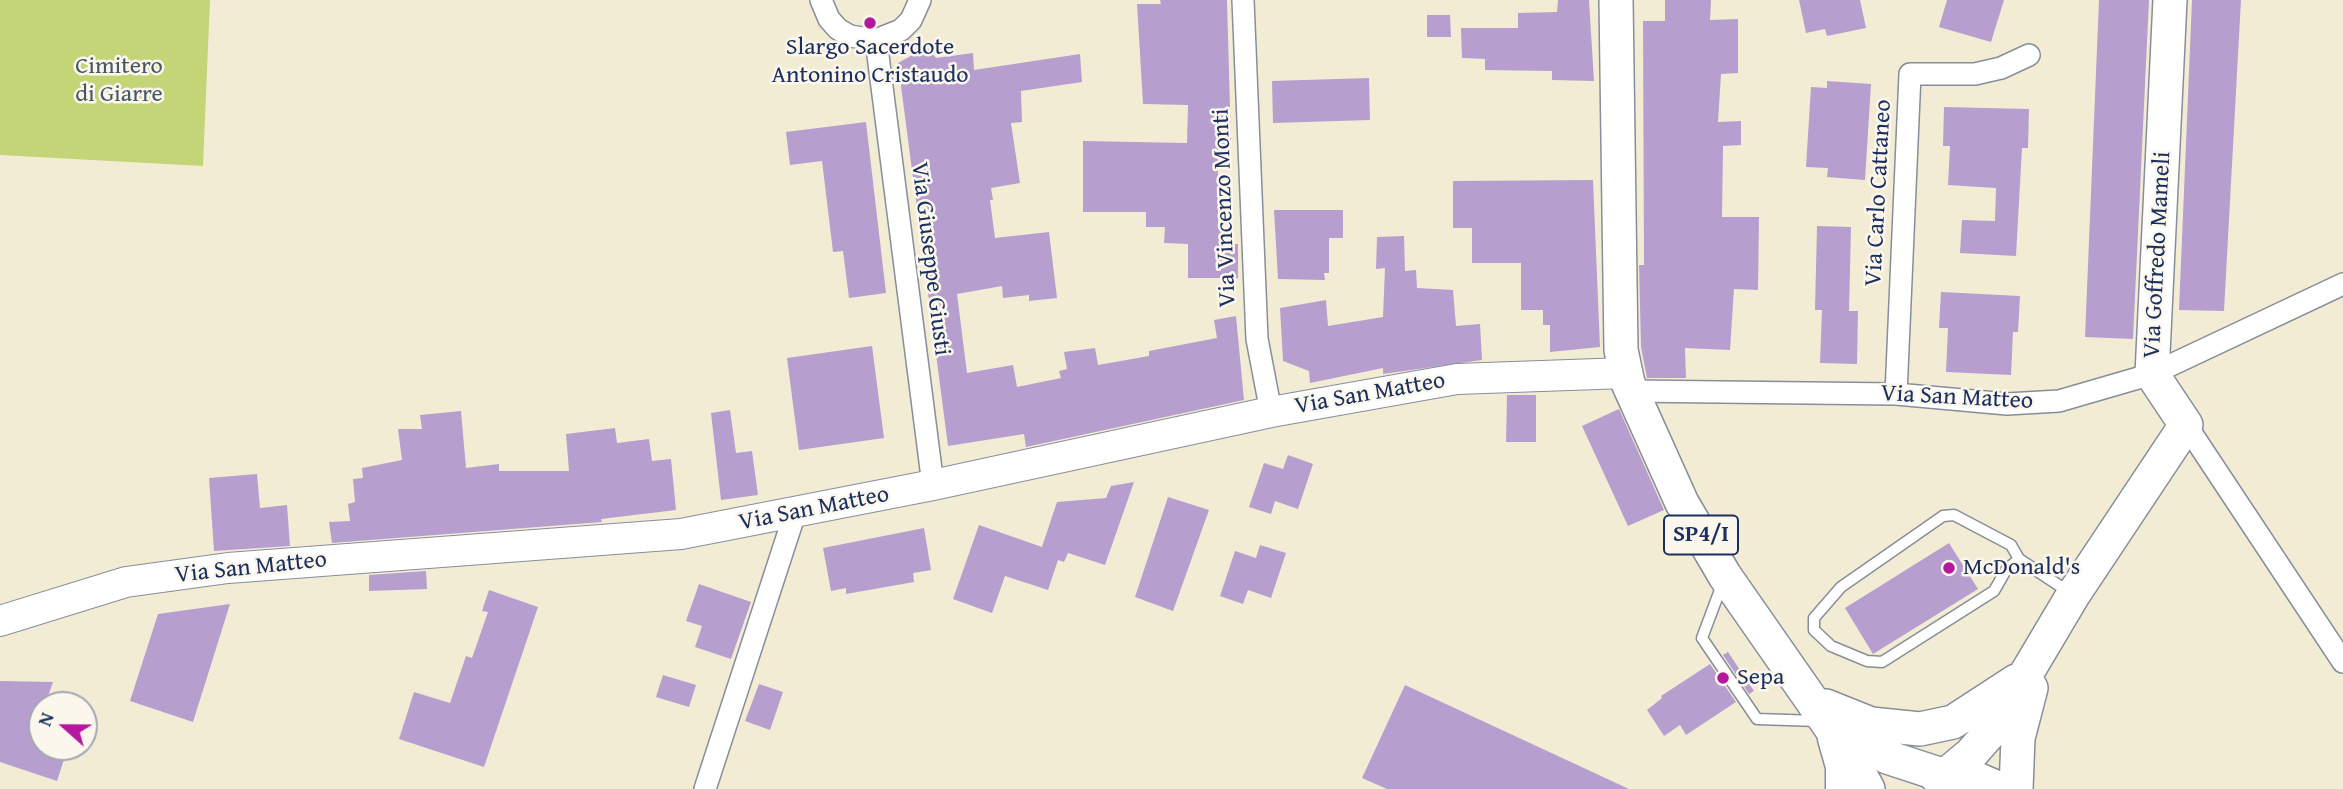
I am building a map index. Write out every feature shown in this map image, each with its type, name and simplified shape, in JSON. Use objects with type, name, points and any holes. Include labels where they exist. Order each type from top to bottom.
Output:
[{"type":"highway","points":[[1829,722],[1845,766],[1845,789]]},
{"type":"main road","points":[[1616,0],[1621,350],[1629,382]]},
{"type":"main road","name":"Via Goffredo Mameli","points":[[2170,0],[2152,374],[2186,425]]},
{"type":"main road","name":"SP4/I","points":[[1629,382],[1682,503],[1725,576],[1829,722]]},
{"type":"main road","points":[[1909,789],[1922,781],[1944,774],[1971,754],[1994,728],[2073,595],[2186,425]]},
{"type":"main road","points":[[2016,789],[2015,756],[2020,724],[2048,639]]},
{"type":"main road","points":[[1829,722],[1905,729],[1930,728],[1969,714],[2031,668]]},
{"type":"main road","points":[[1829,722],[1901,764],[1944,774],[1979,778],[2000,789]]},
{"type":"main road","points":[[1829,722],[1868,789]]},
{"type":"street","points":[[821,0],[829,19],[838,29],[850,36],[876,40],[901,30],[911,20],[920,0]]},
{"type":"street","name":"Via Vincenzo Monti","points":[[1243,0],[1257,339],[1271,412]]},
{"type":"street","name":"Via Giuseppe Giusti","points":[[876,40],[933,485]]},
{"type":"street","name":"Via Carlo Cattaneo","points":[[1896,394],[1910,74],[1975,74],[2001,68],[2029,54]]},
{"type":"street","name":"Via San Matteo","points":[[0,621],[126,582],[228,568],[681,534],[933,485],[1271,412],[1457,379],[1629,382],[1896,394],[2007,404],[2059,401],[2152,374],[2343,284]]},
{"type":"street","name":"Via Goffredo Mameli","points":[[2186,425],[2343,662]]},
{"type":"street","points":[[705,789],[795,513]]},
{"type":"lane","points":[[2019,559],[2006,570],[1994,591],[1882,662],[1871,662],[1831,646],[1814,630],[1814,618],[1841,587],[1943,516],[1954,515],[2011,545],[2019,559],[2073,595]]},
{"type":"lane","points":[[1725,576],[1702,638],[1757,719],[1829,722]]},
{"type":"green space","name":"Cimitero di Giarre","points":[[0,0],[210,0],[203,166],[0,155]]},
{"type":"building","points":[[1160,0],[1227,0],[1231,144],[1218,144],[1218,223],[1224,223],[1223,244],[1238,244],[1238,278],[1188,278],[1188,244],[1164,243],[1165,227],[1146,227],[1146,212],[1083,212],[1083,141],[1187,143],[1188,105],[1143,104],[1137,4],[1161,4]]},
{"type":"building","points":[[1558,0],[1589,0],[1594,81],[1552,80],[1552,71],[1485,70],[1485,59],[1462,58],[1461,28],[1518,28],[1518,13],[1557,12]]},
{"type":"building","points":[[1665,0],[1711,0],[1710,20],[1738,19],[1738,73],[1721,74],[1718,122],[1741,121],[1741,145],[1723,146],[1722,217],[1759,217],[1758,290],[1734,289],[1730,350],[1685,348],[1686,378],[1647,378],[1641,347],[1639,265],[1644,265],[1643,21],[1665,21]]},
{"type":"building","points":[[1799,0],[1860,0],[1866,28],[1827,36],[1825,29],[1806,33]]},
{"type":"building","points":[[1947,0],[2004,0],[1991,42],[1939,27]]},
{"type":"building","points":[[2099,0],[2149,0],[2133,339],[2085,337]]},
{"type":"building","points":[[2192,0],[2241,0],[2224,311],[2179,310]]},
{"type":"building","points":[[1427,15],[1450,15],[1451,37],[1427,37]]},
{"type":"building","points":[[927,47],[936,58],[973,53],[974,70],[1080,54],[1082,82],[1021,91],[1022,122],[1011,123],[1020,183],[991,188],[995,238],[1049,232],[1057,298],[1029,301],[1029,295],[1003,298],[1002,286],[957,294],[967,373],[1013,365],[1017,387],[1061,378],[1059,371],[1067,369],[1064,352],[1095,348],[1098,365],[1149,356],[1149,351],[1217,338],[1214,320],[1236,316],[1244,400],[1026,447],[1024,434],[948,446],[898,63]]},
{"type":"building","points":[[1369,78],[1370,120],[1273,123],[1272,81]]},
{"type":"building","points":[[1827,81],[1871,84],[1865,180],[1827,177],[1828,168],[1806,167],[1811,87],[1827,88]]},
{"type":"building","points":[[1944,107],[2029,109],[2028,148],[2022,148],[2016,256],[1960,253],[1962,220],[1995,221],[1996,188],[1948,185],[1950,146],[1943,146]]},
{"type":"building","points":[[866,122],[886,293],[849,298],[843,251],[833,252],[822,161],[790,165],[786,132]]},
{"type":"building","points":[[1593,180],[1600,347],[1550,352],[1550,325],[1543,325],[1543,310],[1521,310],[1521,263],[1472,263],[1472,228],[1453,228],[1453,181]]},
{"type":"building","points":[[1274,210],[1343,210],[1343,238],[1329,238],[1329,273],[1324,273],[1325,280],[1278,279]]},
{"type":"building","points":[[1817,226],[1851,227],[1849,311],[1858,311],[1857,364],[1820,363],[1822,310],[1815,310]]},
{"type":"building","points":[[1404,236],[1405,271],[1416,270],[1417,288],[1453,290],[1456,326],[1480,324],[1482,360],[1383,374],[1383,368],[1310,383],[1309,371],[1283,361],[1280,308],[1326,300],[1328,326],[1383,317],[1385,268],[1376,269],[1377,237]]},
{"type":"building","points":[[1941,292],[2020,296],[2018,332],[2013,332],[2011,375],[1946,372],[1948,328],[1939,328]]},
{"type":"building","points":[[872,346],[884,438],[799,450],[787,358]]},
{"type":"building","points":[[1507,395],[1536,395],[1536,442],[1506,442]]},
{"type":"building","points":[[1619,409],[1664,510],[1628,526],[1582,426]]},
{"type":"building","points":[[730,410],[736,453],[752,451],[758,495],[721,500],[711,413]]},
{"type":"building","points":[[461,411],[466,468],[499,464],[499,471],[569,471],[566,434],[615,428],[617,443],[649,439],[652,461],[671,459],[676,510],[601,519],[602,522],[332,543],[329,522],[350,521],[348,504],[355,502],[353,479],[363,478],[362,468],[402,460],[398,429],[422,429],[420,415]]},
{"type":"building","points":[[1288,455],[1313,464],[1298,509],[1275,501],[1271,514],[1249,507],[1264,463],[1283,469]]},
{"type":"building","points":[[257,474],[260,508],[287,505],[290,546],[214,551],[209,478]]},
{"type":"building","points":[[1134,482],[1105,565],[1068,553],[1064,562],[1058,560],[1048,590],[1005,576],[992,613],[953,599],[979,525],[1042,547],[1057,502],[1106,498],[1111,486]]},
{"type":"building","points":[[1168,497],[1209,510],[1173,611],[1135,597]]},
{"type":"building","points":[[924,528],[931,570],[913,573],[914,582],[846,594],[846,588],[831,591],[823,548]]},
{"type":"building","points":[[1949,543],[1978,589],[1873,654],[1845,608]]},
{"type":"building","points":[[1260,545],[1286,553],[1271,598],[1248,590],[1243,604],[1220,596],[1235,551],[1256,558]]},
{"type":"building","points":[[426,571],[427,589],[369,591],[369,575]]},
{"type":"building","points":[[699,584],[751,602],[731,659],[695,647],[702,626],[686,621]]},
{"type":"building","points":[[489,590],[538,607],[484,767],[399,739],[414,692],[450,703],[466,656],[472,658],[488,612],[482,611]]},
{"type":"building","points":[[230,604],[193,722],[130,701],[158,614]]},
{"type":"building","points":[[1728,652],[1754,691],[1749,694],[1723,655]]},
{"type":"building","points":[[1710,664],[1736,702],[1686,735],[1680,725],[1664,736],[1647,710],[1662,698],[1661,696]]},
{"type":"building","points":[[663,675],[696,685],[689,707],[656,697]]},
{"type":"building","points":[[0,681],[53,682],[50,691],[28,691],[28,761],[63,761],[57,781],[0,762]]},
{"type":"building","points":[[759,684],[783,692],[770,730],[745,721]]},
{"type":"building","points":[[1405,685],[1629,789],[1387,789],[1362,778]]},
{"type":"place","name":"Slargo Sacerdote Antonino Cristaudo","points":[[870,23]]},
{"type":"place","name":"McDonald's","points":[[1949,568]]},
{"type":"place","name":"Sepa","points":[[1723,678]]}]
